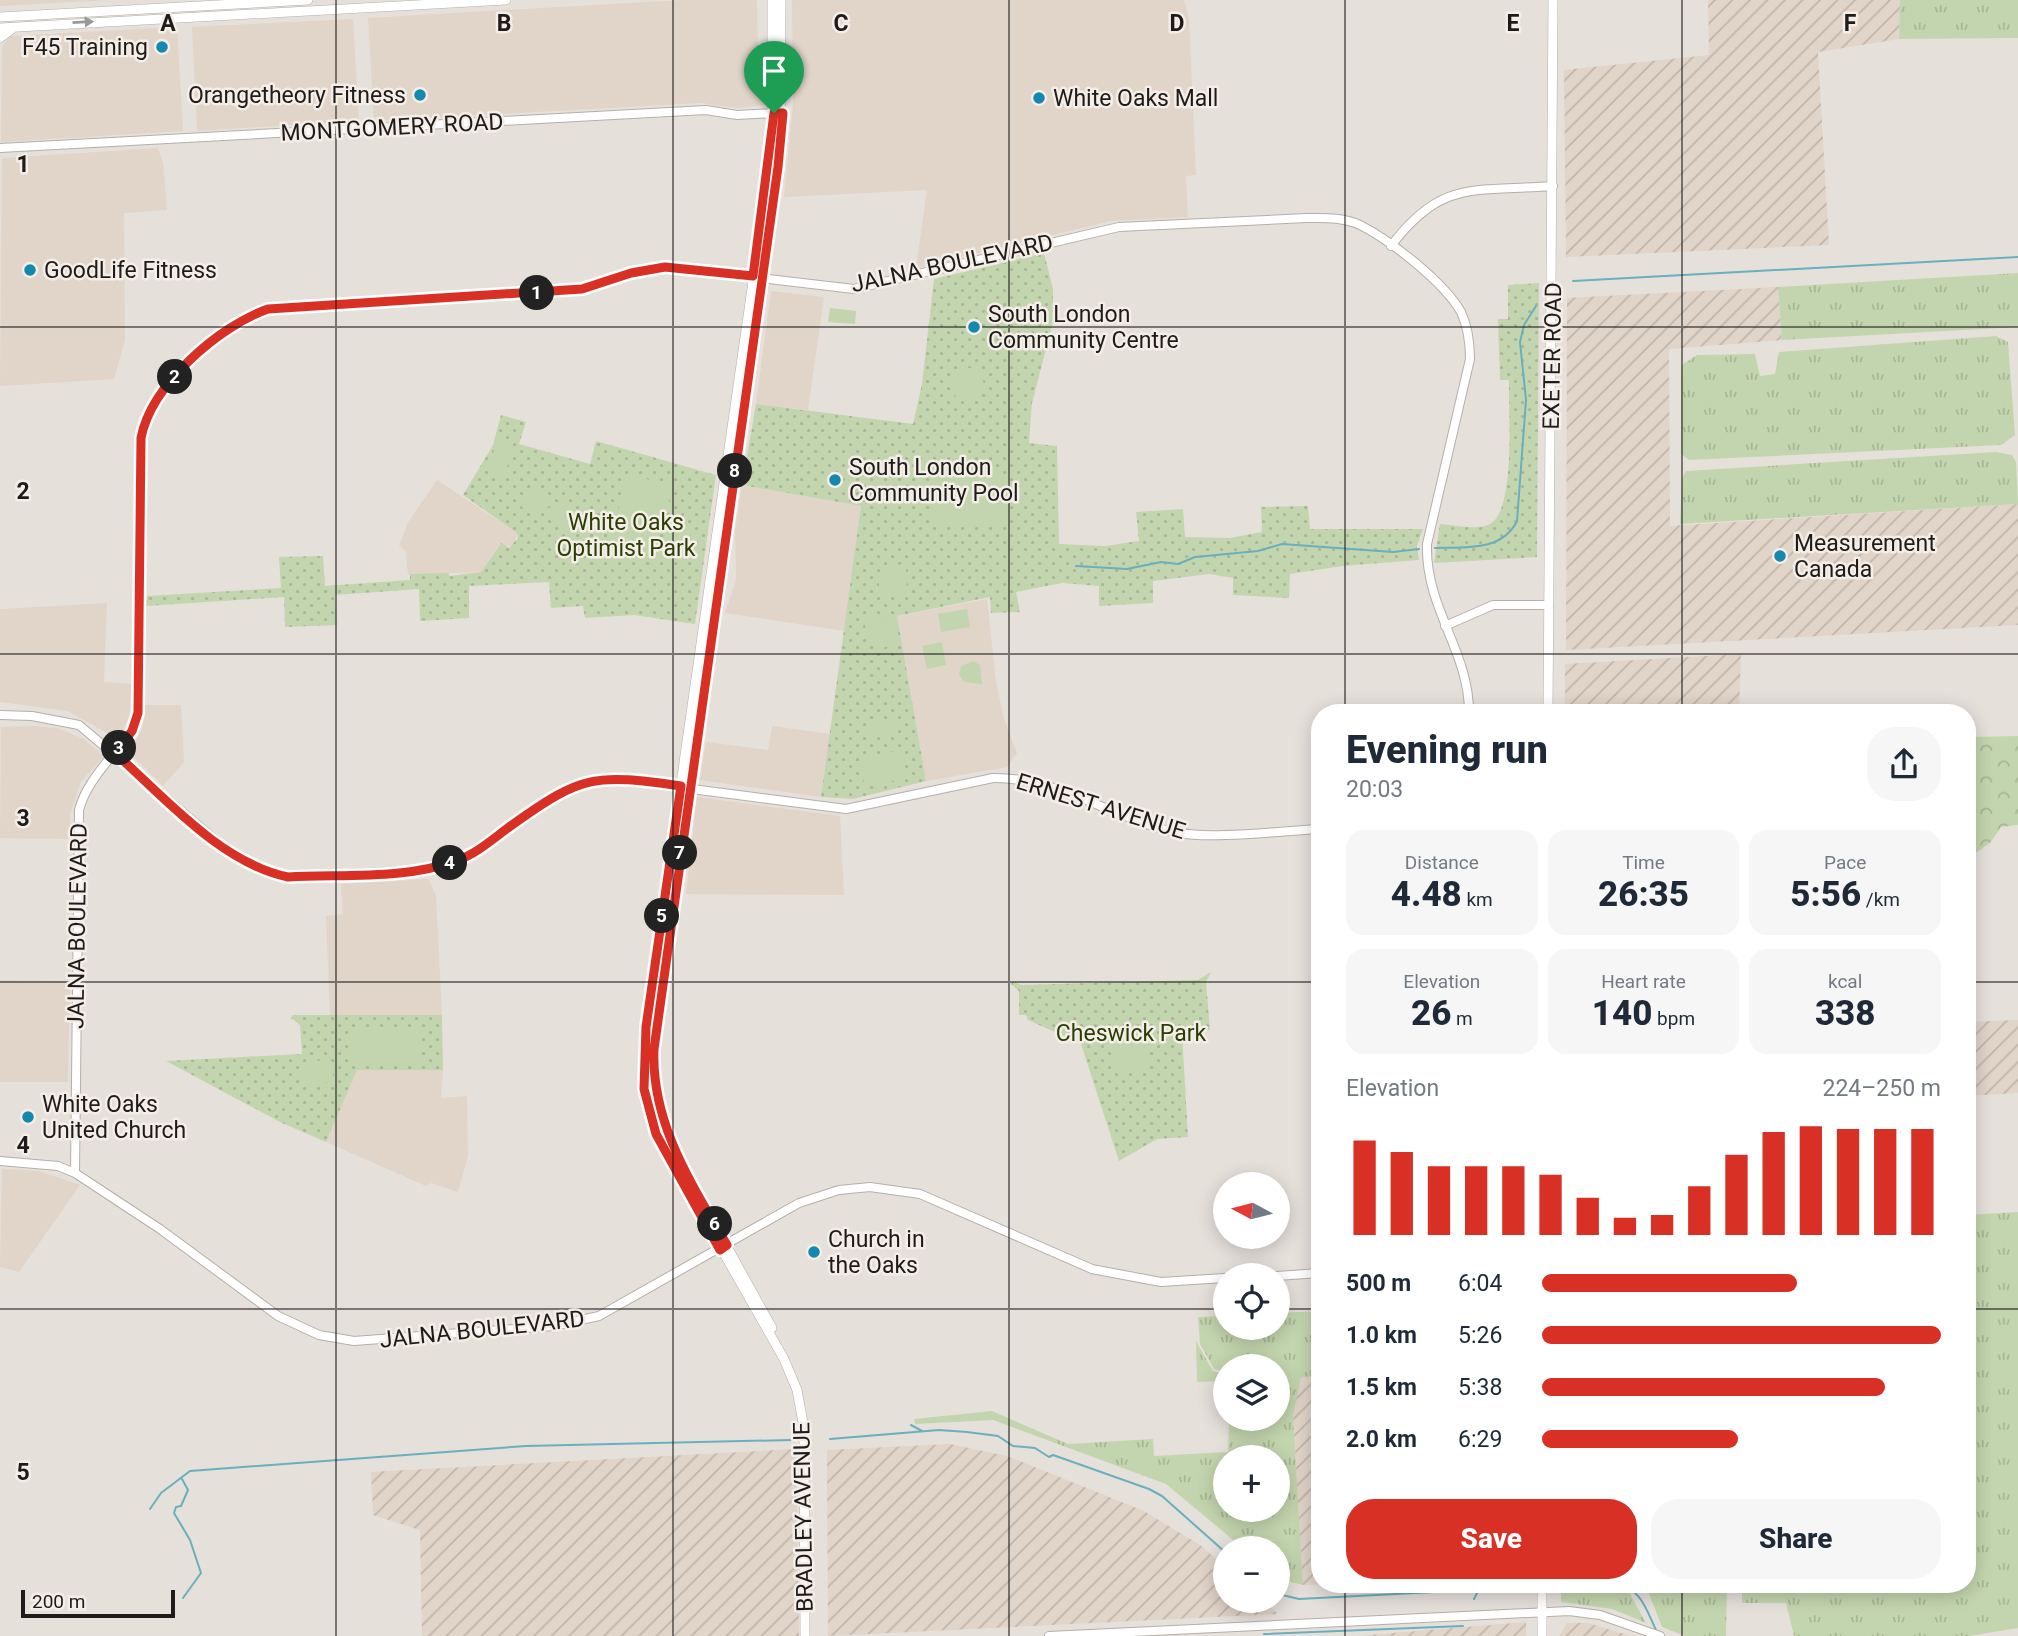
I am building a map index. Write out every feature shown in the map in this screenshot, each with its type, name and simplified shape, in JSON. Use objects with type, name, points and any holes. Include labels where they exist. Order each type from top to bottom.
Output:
[{"type":"main road","points":[[0,28],[308,0]]},
{"type":"main road","points":[[0,18],[506,0]]},
{"type":"main road","name":"BRADLEY AVENUE","points":[[772,0],[778,113]]},
{"type":"main road","name":"BRADLEY AVENUE","points":[[781,0],[778,113],[758,277],[685,787],[654,1049],[654,1082],[659,1109],[674,1151],[723,1247],[776,1336],[797,1391],[804,1428],[805,1636]]},
{"type":"main road","name":"EXETER ROAD","points":[[1548,704],[1553,0]]},
{"type":"main road","points":[[0,37],[15,27]]},
{"type":"main road","points":[[1542,1593],[1542,1636]]},
{"type":"street","name":"MONTGOMERY ROAD","points":[[0,148],[706,110],[737,114],[778,113]]},
{"type":"street","points":[[1391,246],[1420,212],[1456,191],[1553,186]]},
{"type":"street","name":"JALNA BOULEVARD","points":[[75,1173],[79,810],[86,791],[132,731],[138,713],[139,460],[142,433],[163,391],[221,333],[268,309],[582,289],[631,273],[665,267],[854,289],[1101,230],[1147,225],[1334,218],[1360,225],[1391,246],[1444,291],[1459,309],[1470,345],[1464,388],[1427,544],[1428,582],[1465,675],[1468,704]]},
{"type":"street","points":[[1445,626],[1493,605],[1549,605]]},
{"type":"street","name":"ERNEST AVENUE","points":[[0,715],[50,718],[79,725],[238,859],[266,872],[288,877],[427,870],[459,860],[544,801],[584,782],[624,778],[846,809],[993,778],[1010,778],[1045,785],[1175,832],[1311,829]]},
{"type":"street","name":"JALNA BOULEVARD","points":[[0,1161],[58,1166],[75,1173],[160,1229],[278,1316],[307,1331],[337,1339],[370,1341],[575,1323],[621,1306],[799,1203],[839,1190],[870,1187],[920,1194],[1092,1269],[1161,1282],[1213,1279]]},
{"type":"street","points":[[1290,1275],[1311,1274]]},
{"type":"street","points":[[1049,1636],[1542,1611],[1600,1615],[1660,1636]]},
{"type":"shaded area","points":[[0,0],[111,0],[0,6]]},
{"type":"shaded area","points":[[682,0],[757,0],[758,57],[764,59],[764,105],[738,108],[701,103],[374,121],[368,18]]},
{"type":"shaded area","points":[[792,0],[1184,0],[1189,19],[1196,175],[1186,176],[1188,217],[1111,221],[916,268],[927,190],[784,197],[793,104]]},
{"type":"shaded area","points":[[1708,0],[1900,0],[1899,39],[1818,52],[1829,245],[1566,257],[1564,70],[1709,55]]},
{"type":"shaded area","points":[[353,19],[359,121],[197,131],[192,27]]},
{"type":"shaded area","points":[[177,27],[183,131],[1,142],[2,47],[10,36]]},
{"type":"shaded area","points":[[158,148],[163,163],[167,210],[124,213],[125,340],[114,379],[0,386],[2,158]]},
{"type":"shaded area","points":[[1778,287],[1782,340],[1669,349],[1670,526],[2018,504],[2018,625],[1566,650],[1567,298]]},
{"type":"shaded area","points":[[771,291],[824,297],[808,410],[756,404]]},
{"type":"shaded area","points":[[437,480],[517,533],[514,544],[505,547],[500,543],[481,572],[408,575],[406,552],[399,545],[409,521]]},
{"type":"shaded area","points":[[742,485],[861,506],[845,631],[725,613],[736,580],[735,531]]},
{"type":"shaded area","points":[[987,599],[996,682],[1004,719],[1017,753],[1007,767],[926,781],[897,616]]},
{"type":"shaded area","points":[[107,603],[104,682],[132,684],[129,716],[119,740],[68,711],[0,702],[0,609]]},
{"type":"shaded area","points":[[1741,654],[1739,704],[1565,704],[1565,664]]},
{"type":"shaded area","points":[[145,705],[181,705],[184,762],[163,786],[129,752],[143,727]]},
{"type":"shaded area","points":[[772,726],[830,734],[821,797],[700,780],[706,742],[768,750]]},
{"type":"shaded area","points":[[1,727],[58,728],[84,739],[104,756],[81,782],[70,814],[70,839],[0,838]]},
{"type":"shaded area","points":[[697,797],[840,816],[844,895],[686,894]]},
{"type":"shaded area","points":[[429,879],[436,896],[442,1015],[330,1015],[326,916],[343,914],[341,884]]},
{"type":"shaded area","points":[[0,980],[70,981],[68,1082],[0,1082]]},
{"type":"shaded area","points":[[2018,1020],[2018,1093],[1976,1095],[1976,1022]]},
{"type":"shaded area","points":[[357,1070],[443,1070],[441,1098],[467,1096],[468,1156],[458,1192],[431,1183],[426,1186],[326,1142]]},
{"type":"shaded area","points":[[2,1169],[39,1171],[80,1185],[19,1272],[0,1267]]},
{"type":"shaded area","points":[[1311,1376],[1311,1585],[1303,1585],[1293,1416],[1301,1377]]},
{"type":"shaded area","points":[[950,1444],[1007,1456],[1144,1511],[1200,1545],[1213,1556],[1213,1613],[1278,1614],[828,1636],[827,1450]]},
{"type":"shaded area","points":[[796,1449],[799,1636],[422,1636],[420,1530],[373,1515],[371,1472]]},
{"type":"shaded area","points":[[1526,1622],[1526,1636],[1357,1636]]},
{"type":"shaded area","points":[[1567,1623],[1588,1623],[1631,1636],[1559,1636]]},
{"type":"green space","points":[[1900,0],[2018,0],[2018,38],[1899,39]]},
{"type":"green space","points":[[1044,253],[1053,289],[1053,322],[1032,403],[1029,443],[1057,446],[1059,544],[1105,546],[1139,541],[1136,512],[1183,509],[1185,537],[1230,538],[1262,532],[1261,507],[1308,506],[1310,529],[1423,529],[1417,546],[1419,560],[1342,566],[1290,574],[1289,598],[1233,595],[1233,578],[1209,574],[1153,581],[1153,603],[1099,606],[1099,586],[1062,583],[1016,592],[1020,612],[991,613],[990,597],[897,616],[926,781],[853,799],[821,797],[861,506],[742,485],[756,404],[913,424],[922,384],[934,279]]},
{"type":"green space","points":[[2018,273],[2018,327],[1782,340],[1778,287]]},
{"type":"green space","points":[[1539,283],[1537,557],[1434,563],[1440,524],[1471,527],[1488,525],[1497,517],[1503,502],[1509,459],[1509,380],[1500,380],[1498,319],[1508,319],[1508,285]]},
{"type":"green space","points":[[830,308],[856,311],[855,324],[828,322]]},
{"type":"green space","points":[[1996,336],[2008,342],[2015,435],[2001,445],[1689,460],[1681,454],[1682,365],[1697,355],[1755,354],[1760,376],[1775,374],[1779,352]]},
{"type":"green space","points":[[975,367],[983,376],[984,392],[974,401],[957,401],[950,380],[955,371]]},
{"type":"green space","name":"White Oaks Optimist Park","points":[[501,415],[526,422],[519,444],[590,464],[596,441],[716,475],[695,624],[634,615],[585,618],[583,606],[551,608],[549,582],[469,586],[469,618],[420,621],[419,589],[335,595],[337,625],[285,627],[284,597],[146,606],[147,596],[281,588],[279,557],[323,556],[325,586],[410,580],[410,574],[448,573],[450,576],[481,572],[501,543],[509,548],[518,538],[517,533],[463,495],[493,445]]},
{"type":"green space","points":[[502,439],[518,449],[499,479],[483,468]]},
{"type":"green space","points":[[1996,452],[2012,455],[2016,462],[2018,504],[1680,524],[1682,479],[1686,471]]},
{"type":"green space","points":[[628,474],[673,486],[653,559],[608,547]]},
{"type":"green space","points":[[932,477],[1008,478],[1008,526],[930,523]]},
{"type":"green space","points":[[532,489],[543,489],[546,505],[544,511],[525,513],[521,497]]},
{"type":"green space","points":[[564,499],[572,509],[572,517],[563,526],[555,526],[547,512],[550,507]]},
{"type":"green space","points":[[675,527],[692,528],[686,562],[669,559]]},
{"type":"green space","points":[[906,564],[907,596],[879,596],[879,579],[890,565]]},
{"type":"green space","points":[[967,609],[970,627],[941,632],[938,614]]},
{"type":"green space","points":[[868,616],[892,619],[898,634],[893,645],[880,649],[870,645],[864,622]]},
{"type":"green space","points":[[942,642],[946,665],[927,669],[922,646]]},
{"type":"green space","points":[[973,661],[980,665],[982,684],[964,682],[959,675],[961,666]]},
{"type":"green space","points":[[868,723],[898,723],[898,737],[868,737]]},
{"type":"green space","points":[[2018,736],[2018,825],[2001,827],[1990,843],[1976,853],[1976,737]]},
{"type":"green space","points":[[901,750],[907,778],[865,787],[859,758]]},
{"type":"green space","name":"Cheswick Park","points":[[1211,972],[1206,982],[1210,1030],[1182,1032],[1188,1137],[1157,1139],[1119,1161],[1081,1044],[1028,1020],[1026,1015],[1019,1015],[1019,991],[1011,984],[1013,981],[1021,985],[1198,980]]},
{"type":"green space","points":[[293,1015],[442,1015],[443,1070],[357,1070],[326,1142],[280,1122],[166,1061],[302,1054],[300,1025],[291,1018]]},
{"type":"green space","points":[[421,1027],[422,1066],[351,1065],[349,1029]]},
{"type":"green space","points":[[1148,1043],[1149,1072],[1115,1073],[1114,1044]]},
{"type":"green space","points":[[330,1060],[333,1063],[333,1080],[314,1087],[304,1085],[300,1077],[301,1068],[314,1061]]},
{"type":"green space","points":[[2018,1212],[2018,1628],[1969,1636],[1794,1636],[1786,1603],[1742,1603],[1742,1593],[1976,1593],[1976,1214]]},
{"type":"green space","points":[[1311,1311],[1311,1376],[1301,1377],[1293,1416],[1303,1585],[1290,1582],[1290,1536],[1228,1536],[1166,1484],[993,1420],[915,1424],[914,1419],[992,1411],[1068,1444],[1153,1439],[1154,1456],[1213,1453],[1213,1522],[1290,1522],[1290,1445],[1228,1445],[1229,1431],[1290,1431],[1290,1354],[1213,1354],[1213,1367],[1200,1344],[1198,1317],[1213,1316],[1213,1340],[1290,1340],[1290,1312]]},
{"type":"green space","points":[[1196,1341],[1213,1371],[1213,1381],[1197,1382]]},
{"type":"green space","points":[[1561,1593],[1630,1593],[1646,1623],[1612,1609],[1561,1602]]},
{"type":"green space","points":[[1649,1593],[1727,1593],[1726,1636],[1685,1636],[1662,1627]]},
{"type":"waterway","points":[[1573,281],[2018,257]]},
{"type":"waterway","points":[[1435,548],[1492,543],[1510,531],[1517,521],[1526,400],[1520,342],[1524,325],[1536,306]]},
{"type":"waterway","points":[[1076,566],[1127,569],[1161,562],[1178,564],[1195,557],[1258,551],[1282,544],[1393,552],[1419,549]]},
{"type":"waterway","points":[[911,1425],[922,1431]]},
{"type":"waterway","points":[[830,1439],[939,1430],[998,1436],[1013,1446],[1035,1448],[1049,1457],[1053,1455],[1149,1489],[1162,1496],[1213,1541]]},
{"type":"waterway","points":[[150,1509],[161,1493],[190,1471],[526,1446],[791,1440]]},
{"type":"waterway","points":[[182,1479],[188,1490],[181,1506],[176,1507],[174,1513],[190,1540],[201,1573],[183,1598]]},
{"type":"waterway","points":[[1290,1597],[1299,1599],[1415,1593]]},
{"type":"waterway","points":[[1474,1599],[1477,1593]]},
{"type":"waterway","points":[[1635,1593],[1646,1607],[1656,1630]]},
{"type":"waterway","points":[[1264,1634],[1463,1626]]},
{"type":"place","name":"F45 Training","points":[[162,47]]},
{"type":"place","name":"Orangetheory Fitness","points":[[420,95]]},
{"type":"place","name":"White Oaks Mall","points":[[1039,98]]},
{"type":"place","name":"GoodLife Fitness","points":[[30,270]]},
{"type":"place","name":"South London Community Centre","points":[[974,327]]},
{"type":"place","name":"South London Community Pool","points":[[835,480]]},
{"type":"place","name":"Measurement Canada","points":[[1780,556]]},
{"type":"place","name":"White Oaks United Church","points":[[28,1117]]},
{"type":"place","name":"Church in the Oaks","points":[[814,1252]]},
{"type":"route","points":[[774,113],[783,113],[778,167],[720,586],[678,862],[653,1066],[663,1124],[674,1151],[727,1245],[720,1250],[666,1156],[650,1117],[644,1089],[643,1052],[646,1027],[681,786],[624,778],[584,782],[544,801],[484,846],[459,860],[427,870],[399,873],[288,877],[252,867],[238,859],[115,753],[132,731],[138,713],[141,438],[146,419],[154,404],[175,377],[221,333],[268,309],[582,289],[599,286],[631,273],[665,267],[753,276],[772,149],[774,113]]}]
